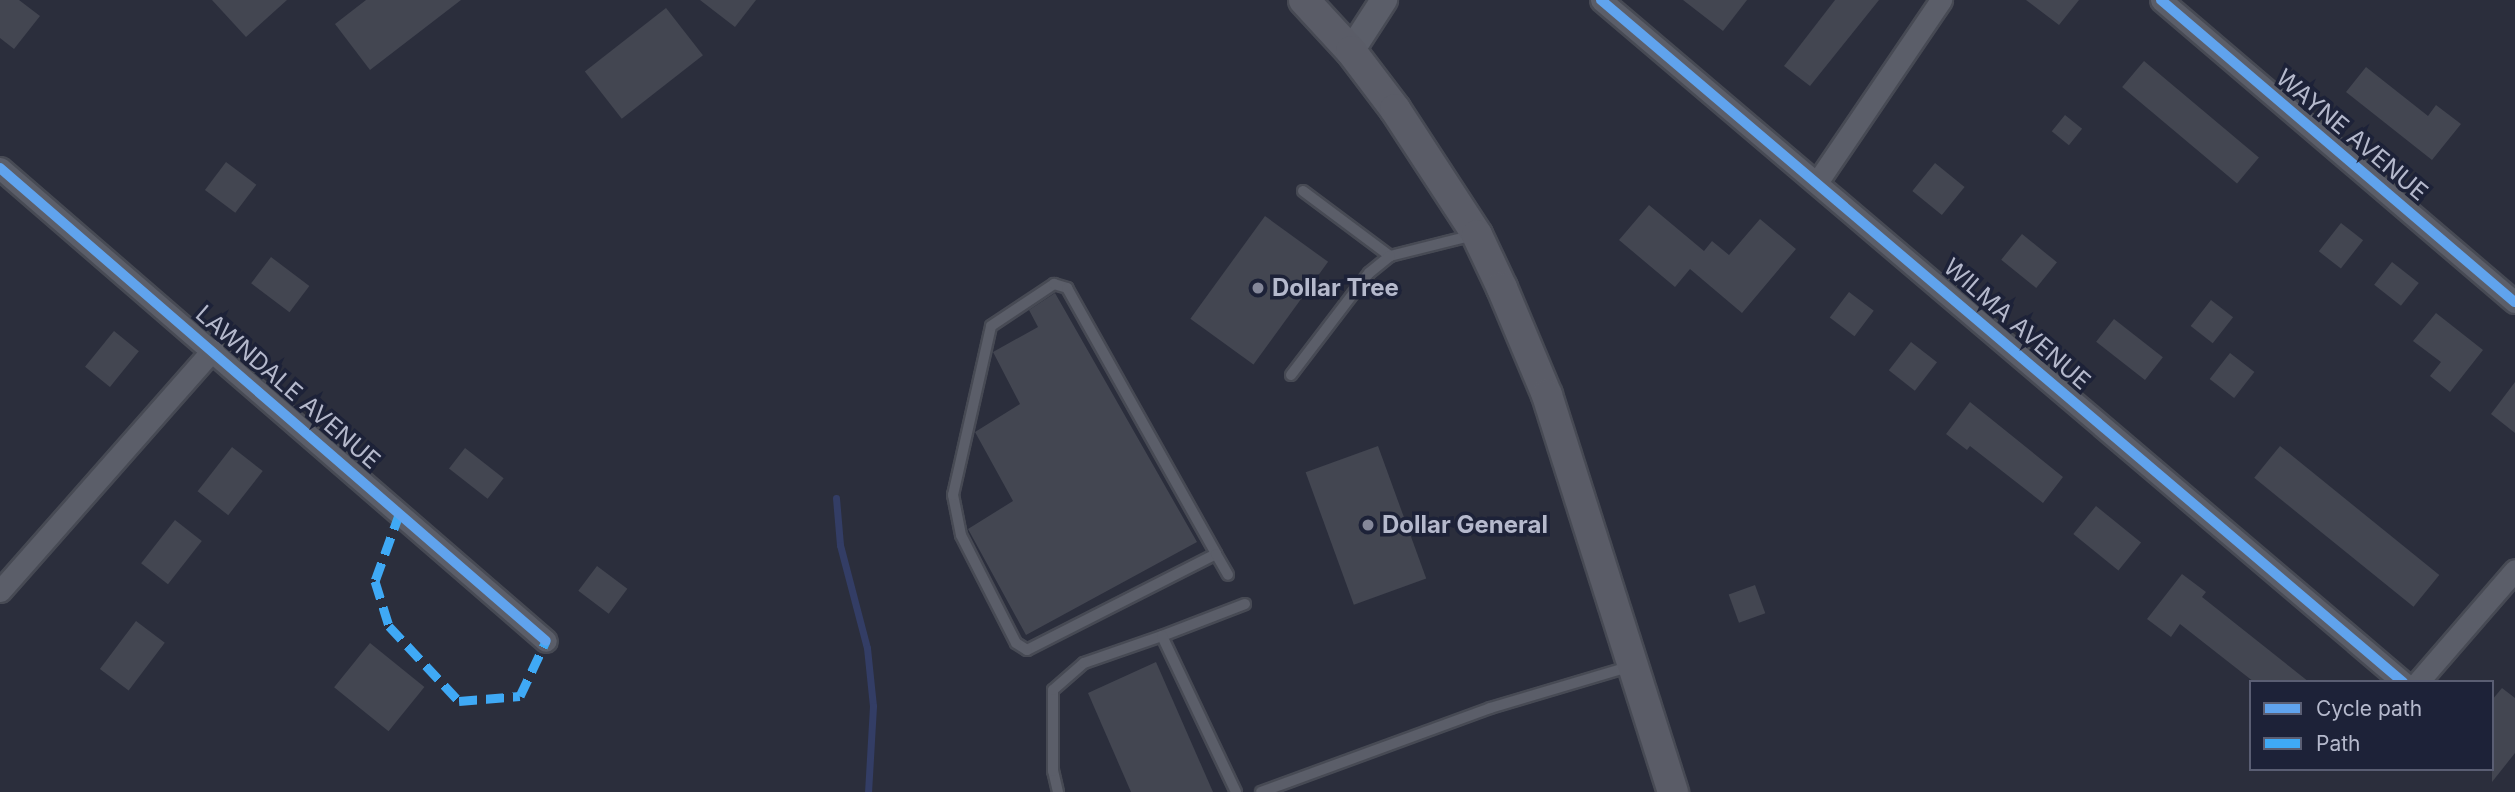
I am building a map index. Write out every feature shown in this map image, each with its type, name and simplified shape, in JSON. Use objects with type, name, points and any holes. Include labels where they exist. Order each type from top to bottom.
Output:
[{"type":"main road","points":[[1304,0],[1351,51],[1477,235],[1547,395],[1674,792]]},
{"type":"street","points":[[1351,51],[1384,0]]},
{"type":"street","name":"WILMA AVENUE","points":[[1601,0],[1818,181],[2401,680]]},
{"type":"street","points":[[1818,181],[1941,0]]},
{"type":"street","name":"WAYNE AVENUE","points":[[2161,0],[2515,302]]},
{"type":"street","name":"LAWNDALE AVENUE","points":[[0,168],[214,349],[546,640]]},
{"type":"street","points":[[0,591],[214,349]]},
{"type":"street","points":[[2420,680],[2515,570]]},
{"type":"lane","points":[[1303,191],[1390,256]]},
{"type":"lane","points":[[1291,375],[1369,273],[1390,256],[1477,235]]},
{"type":"lane","points":[[1216,554],[1027,650],[1016,643],[961,535],[953,495],[991,326],[1054,285],[1067,288],[1228,575]]},
{"type":"lane","points":[[1058,792],[1053,771],[1053,690],[1084,663],[1245,604]]},
{"type":"lane","points":[[1161,636],[1236,792]]},
{"type":"lane","points":[[1261,792],[1490,708],[1635,665]]},
{"type":"building","points":[[0,0],[19,0],[40,16],[14,49],[0,38]]},
{"type":"building","points":[[212,0],[287,0],[246,37]]},
{"type":"building","points":[[366,0],[461,0],[370,70],[335,24]]},
{"type":"building","points":[[700,0],[756,0],[735,27]]},
{"type":"building","points":[[1683,0],[1747,0],[1723,31]]},
{"type":"building","points":[[1835,0],[1879,0],[1810,86],[1784,66]]},
{"type":"building","points":[[2026,0],[2079,0],[2059,25]]},
{"type":"building","points":[[666,8],[703,55],[622,119],[585,71]]},
{"type":"building","points":[[2144,61],[2259,157],[2237,183],[2122,87]]},
{"type":"building","points":[[2366,67],[2428,116],[2436,105],[2461,124],[2432,160],[2346,92]]},
{"type":"building","points":[[2065,115],[2082,129],[2069,145],[2052,131]]},
{"type":"building","points":[[226,162],[256,185],[235,213],[205,190]]},
{"type":"building","points":[[1935,163],[1965,187],[1942,215],[1912,191]]},
{"type":"building","points":[[1649,205],[1704,251],[1712,241],[1729,255],[1760,219],[1796,249],[1742,313],[1690,269],[1675,287],[1619,240]]},
{"type":"building","points":[[1265,216],[1328,262],[1253,365],[1190,319]]},
{"type":"building","points":[[2341,223],[2363,240],[2341,269],[2319,251]]},
{"type":"building","points":[[2022,234],[2057,262],[2036,288],[2001,260]]},
{"type":"building","points":[[271,257],[309,286],[289,312],[251,283]]},
{"type":"building","points":[[2392,262],[2419,283],[2401,306],[2374,285]]},
{"type":"building","points":[[1849,292],[1874,311],[1854,336],[1830,318]]},
{"type":"building","points":[[1055,293],[1197,542],[1026,635],[968,529],[1013,501],[975,432],[1020,404],[993,352],[1038,327],[1029,310]]},
{"type":"building","points":[[2211,300],[2233,317],[2213,343],[2191,326]]},
{"type":"building","points":[[2436,313],[2483,350],[2450,392],[2430,376],[2441,362],[2413,341]]},
{"type":"building","points":[[2114,319],[2163,357],[2145,380],[2096,342]]},
{"type":"building","points":[[114,331],[139,351],[110,387],[85,367]]},
{"type":"building","points":[[1911,342],[1937,362],[1915,391],[1889,370]]},
{"type":"building","points":[[2230,353],[2254,372],[2234,398],[2210,379]]},
{"type":"building","points":[[2515,382],[2515,433],[2491,414]]},
{"type":"building","points":[[1970,402],[2063,477],[2043,503],[1970,446],[1967,450],[1946,434]]},
{"type":"building","points":[[1378,446],[1426,578],[1354,605],[1306,472]]},
{"type":"building","points":[[2280,446],[2439,575],[2414,607],[2254,478]]},
{"type":"building","points":[[232,447],[263,471],[228,515],[198,491]]},
{"type":"building","points":[[465,448],[504,478],[488,499],[449,468]]},
{"type":"building","points":[[2096,506],[2141,543],[2118,570],[2073,534]]},
{"type":"building","points":[[175,520],[202,541],[168,584],[141,563]]},
{"type":"building","points":[[597,566],[627,589],[609,614],[578,591]]},
{"type":"building","points":[[2182,574],[2206,592],[2202,597],[2306,680],[2251,680],[2180,624],[2171,637],[2147,619]]},
{"type":"building","points":[[1755,585],[1765,613],[1739,623],[1729,595]]},
{"type":"building","points":[[136,621],[165,643],[129,691],[100,669]]},
{"type":"building","points":[[370,643],[424,687],[389,731],[334,687]]},
{"type":"building","points":[[1156,662],[1213,792],[1131,792],[1088,693]]},
{"type":"building","points":[[2502,688],[2515,698],[2515,753],[2492,782],[2494,771],[2494,698]]},
{"type":"waterway","points":[[836,498],[840,545],[867,648],[873,706],[868,792]]},
{"type":"marked path","points":[[400,512],[375,581],[389,626],[459,701],[520,696],[546,641]]},
{"type":"cycle path","points":[[1601,0],[2401,680]]},
{"type":"cycle path","points":[[2161,0],[2515,302]]},
{"type":"cycle path","points":[[0,168],[546,641]]},
{"type":"place","name":"Dollar Tree","points":[[1258,288]]},
{"type":"place","name":"Dollar General","points":[[1368,525]]}]
